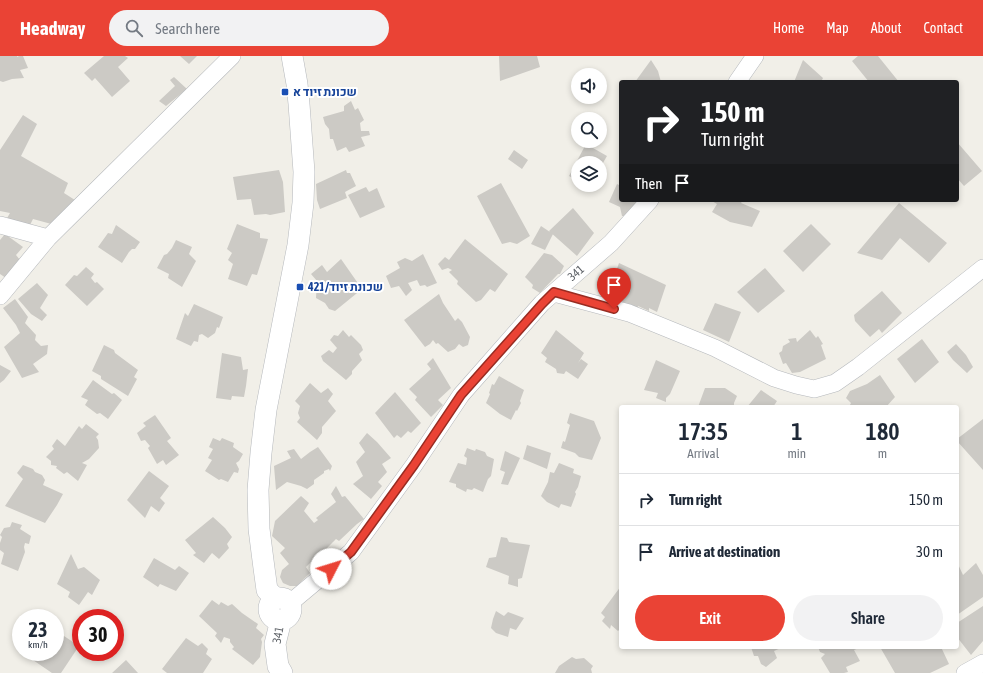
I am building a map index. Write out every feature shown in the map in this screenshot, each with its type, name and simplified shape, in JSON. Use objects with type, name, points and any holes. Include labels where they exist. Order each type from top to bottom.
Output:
[{"type":"street","points":[[0,296],[48,238],[232,56]]},
{"type":"street","points":[[282,607],[267,590],[259,529],[258,490],[266,410],[298,245],[303,203],[304,172],[300,111],[292,56]]},
{"type":"street","points":[[738,80],[755,56]]},
{"type":"street","name":"341","points":[[278,671],[275,644],[282,607],[351,552],[414,465],[461,395],[542,304],[611,243],[648,202]]},
{"type":"street","points":[[0,225],[48,238]]},
{"type":"street","points":[[554,292],[629,313],[715,348],[774,378],[814,389],[835,383],[858,367],[983,268]]},
{"type":"street","points":[[965,673],[983,663]]},
{"type":"building","points":[[0,56],[23,56],[28,68],[20,70],[24,78],[12,79],[3,82],[0,81]]},
{"type":"building","points":[[104,56],[125,56],[128,58],[118,67],[130,81],[112,97],[95,78],[92,81],[84,73]]},
{"type":"building","points":[[180,56],[197,56],[189,64]]},
{"type":"building","points":[[499,56],[537,56],[540,67],[500,81]]},
{"type":"building","points":[[858,56],[878,56],[897,80],[867,80],[852,61]]},
{"type":"building","points":[[651,60],[658,71],[660,80],[636,80]]},
{"type":"building","points":[[803,60],[823,78],[822,80],[795,80]]},
{"type":"building","points":[[174,77],[187,89],[166,106],[159,101],[175,86],[170,80]]},
{"type":"building","points":[[351,101],[355,110],[358,108],[364,120],[360,123],[361,131],[369,131],[370,135],[361,137],[365,146],[349,152],[346,147],[337,151],[333,139],[330,139],[329,129],[325,124],[323,117],[344,111],[344,106]]},
{"type":"building","points":[[23,115],[37,124],[21,156],[68,183],[64,193],[78,202],[55,225],[33,219],[29,227],[6,220],[10,213],[0,211],[0,150]]},
{"type":"building","points":[[959,144],[982,171],[964,186],[959,180]]},
{"type":"building","points":[[584,148],[593,148],[607,156],[580,156]]},
{"type":"building","points":[[514,150],[528,160],[522,169],[508,159]]},
{"type":"building","points":[[279,170],[283,182],[285,212],[270,215],[254,215],[251,199],[237,200],[233,177]]},
{"type":"building","points":[[346,170],[347,173],[350,173],[356,186],[345,192],[347,198],[320,209],[317,200],[316,184]]},
{"type":"building","points":[[501,183],[530,236],[517,244],[510,242],[502,244],[477,196]]},
{"type":"building","points":[[617,184],[619,185],[619,202],[639,202],[629,216],[622,216],[620,207],[609,202]]},
{"type":"building","points":[[366,187],[369,192],[377,188],[385,207],[360,218],[348,195]]},
{"type":"building","points":[[714,202],[742,202],[741,203],[760,211],[752,227],[730,222],[712,212],[717,204]]},
{"type":"building","points":[[899,203],[947,243],[929,263],[900,238],[882,260],[857,253]]},
{"type":"building","points":[[573,208],[594,233],[577,256],[549,231]]},
{"type":"building","points":[[237,224],[260,233],[260,238],[268,239],[257,275],[252,274],[247,286],[228,279],[233,264],[228,260],[232,253],[227,249]]},
{"type":"building","points":[[811,224],[831,244],[803,272],[783,251]]},
{"type":"building","points":[[116,225],[140,242],[135,249],[132,249],[129,252],[122,263],[98,247],[108,233],[112,234]]},
{"type":"building","points":[[541,226],[553,234],[545,250],[531,244]]},
{"type":"building","points":[[5,234],[23,247],[16,255],[20,260],[6,278],[0,274],[0,240]]},
{"type":"building","points":[[465,239],[508,274],[495,292],[490,289],[481,300],[476,302],[457,284],[458,281],[449,272],[452,270],[448,268],[442,270],[438,264],[445,257],[449,260]]},
{"type":"building","points":[[176,240],[192,247],[189,254],[196,261],[182,287],[168,278],[169,274],[157,268],[164,255],[167,254],[172,248]]},
{"type":"building","points":[[544,253],[552,255],[564,266],[560,274],[558,274],[540,293],[532,288],[533,285],[525,277]]},
{"type":"building","points":[[423,254],[437,283],[427,287],[425,285],[420,286],[417,280],[408,283],[412,290],[406,296],[399,286],[391,288],[386,276],[400,268],[397,262],[405,258],[412,261]]},
{"type":"building","points":[[341,259],[362,289],[335,311],[329,309],[325,303],[316,298],[317,281],[311,274],[322,265],[327,272]]},
{"type":"building","points":[[619,263],[666,285],[657,312],[649,308],[649,311],[638,306],[637,311],[624,306],[625,303],[616,298],[617,294],[609,292]]},
{"type":"building","points":[[86,267],[94,274],[91,278],[95,283],[97,282],[104,289],[87,306],[65,285],[74,275],[77,276]]},
{"type":"building","points":[[765,268],[785,291],[758,313],[737,292]]},
{"type":"building","points":[[37,283],[48,295],[40,308],[47,315],[42,321],[31,314],[18,299]]},
{"type":"building","points":[[882,291],[902,313],[882,333],[879,329],[870,337],[855,321],[854,315]]},
{"type":"building","points":[[439,294],[455,321],[458,318],[462,322],[470,337],[468,345],[463,347],[459,344],[455,349],[448,352],[438,343],[436,344],[433,340],[425,347],[404,320]]},
{"type":"building","points":[[15,299],[28,317],[25,323],[36,335],[35,340],[41,346],[48,345],[47,354],[33,364],[39,372],[22,378],[4,347],[20,333],[3,308]]},
{"type":"building","points":[[715,303],[741,312],[729,342],[703,330]]},
{"type":"building","points":[[194,304],[223,317],[219,328],[217,327],[215,333],[208,338],[202,334],[199,335],[198,342],[194,341],[191,346],[176,339],[185,313],[188,316]]},
{"type":"building","points":[[343,330],[349,337],[351,335],[361,345],[363,350],[359,354],[362,360],[346,380],[323,361],[321,356],[329,350],[333,353],[337,348],[330,340],[334,335],[338,336]]},
{"type":"building","points":[[556,330],[584,353],[578,363],[581,359],[588,364],[578,379],[566,371],[564,374],[557,373],[556,369],[545,362],[547,358],[541,353]]},
{"type":"building","points":[[810,330],[816,338],[818,336],[823,344],[821,345],[826,359],[800,372],[792,373],[786,363],[783,364],[779,353],[782,351],[783,346],[790,342],[788,339],[796,338],[797,342]]},
{"type":"building","points":[[922,339],[939,362],[915,383],[897,359]]},
{"type":"building","points":[[956,344],[966,355],[973,367],[967,373],[947,352]]},
{"type":"building","points":[[104,345],[114,350],[115,353],[138,370],[134,377],[137,379],[128,396],[101,379],[101,376],[92,371]]},
{"type":"building","points":[[222,353],[241,357],[243,370],[248,369],[244,397],[232,396],[231,400],[216,398]]},
{"type":"building","points":[[433,358],[451,388],[438,400],[443,405],[431,417],[415,400],[417,397],[409,389],[431,369],[427,364]]},
{"type":"building","points":[[656,360],[680,371],[670,394],[666,398],[666,402],[656,398],[658,393],[644,390]]},
{"type":"building","points":[[0,365],[11,371],[0,383]]},
{"type":"building","points":[[880,375],[895,397],[888,405],[850,405],[851,403],[846,398],[850,391],[867,384]]},
{"type":"building","points":[[499,376],[524,390],[520,401],[521,403],[511,420],[500,414],[486,403],[492,384],[494,385]]},
{"type":"building","points":[[93,380],[112,394],[114,393],[122,400],[108,419],[100,413],[97,414],[85,405],[88,400],[81,397]]},
{"type":"building","points":[[310,383],[321,393],[328,388],[333,394],[328,401],[336,411],[322,427],[322,433],[317,440],[297,422],[300,418],[298,413],[300,406],[295,401]]},
{"type":"building","points":[[705,388],[725,388],[737,396],[734,405],[699,405]]},
{"type":"building","points":[[761,390],[777,401],[774,405],[749,405]]},
{"type":"building","points":[[395,392],[421,423],[411,433],[408,431],[401,438],[397,435],[394,438],[375,413]]},
{"type":"building","points":[[570,413],[594,421],[601,438],[592,460],[579,457],[575,453],[561,448],[563,441],[565,442],[570,425],[567,423]]},
{"type":"building","points":[[155,415],[171,438],[167,441],[179,455],[166,465],[163,460],[157,464],[148,448],[150,446],[145,440],[141,441],[137,433],[146,426],[143,423]]},
{"type":"building","points":[[983,419],[983,470],[959,443],[959,437]]},
{"type":"building","points":[[86,424],[99,434],[96,437],[99,448],[89,459],[82,463],[87,465],[78,481],[67,472],[64,474],[56,468],[57,466],[51,465],[51,461],[46,457],[54,449],[52,446],[57,439],[65,446],[79,426],[82,429]]},
{"type":"building","points":[[367,433],[391,458],[382,464],[387,472],[378,482],[382,486],[371,499],[353,484],[363,476],[356,462],[365,452],[359,443]]},
{"type":"building","points":[[213,438],[220,441],[222,438],[234,443],[233,447],[243,454],[236,463],[239,469],[238,473],[234,472],[228,482],[221,479],[219,480],[205,471],[212,460],[208,458],[213,449],[209,447]]},
{"type":"building","points":[[527,445],[551,453],[547,469],[523,459]]},
{"type":"building","points":[[318,447],[332,466],[330,471],[329,469],[324,471],[324,473],[314,480],[314,484],[307,489],[287,482],[276,490],[274,466],[291,458],[287,451],[294,449],[301,459]]},
{"type":"building","points":[[467,448],[485,452],[487,456],[494,459],[491,476],[488,479],[483,492],[474,488],[472,490],[467,489],[466,492],[456,487],[456,484],[449,482],[458,463],[466,465],[467,458],[464,456]]},
{"type":"building","points":[[505,451],[520,458],[508,485],[501,484],[505,472],[500,470]]},
{"type":"building","points":[[559,463],[574,469],[573,473],[581,476],[571,507],[561,504],[559,508],[547,502],[541,496],[548,482],[550,472],[554,473]]},
{"type":"building","points":[[23,465],[42,475],[45,480],[43,485],[63,494],[45,523],[5,506],[23,479],[17,473]]},
{"type":"building","points":[[149,471],[169,486],[160,498],[165,503],[159,512],[151,506],[145,518],[127,500]]},
{"type":"building","points":[[336,486],[342,497],[345,496],[364,519],[339,541],[336,539],[306,567],[310,573],[297,586],[290,586],[283,583],[280,577],[282,570],[289,564],[280,553],[285,548],[272,536],[275,521],[301,496],[309,503],[304,511],[314,523],[318,520],[316,518],[336,502],[331,494]]},
{"type":"building","points":[[213,517],[232,537],[227,544],[229,548],[219,559],[212,553],[204,563],[193,555],[196,553],[185,540]]},
{"type":"building","points":[[12,522],[22,525],[20,529],[31,536],[29,544],[25,543],[25,552],[18,571],[1,564],[4,553],[0,550],[2,537],[0,535],[4,528],[10,527]]},
{"type":"building","points":[[501,537],[507,538],[509,542],[530,545],[522,578],[518,579],[518,587],[508,584],[509,576],[486,567],[489,558],[496,557]]},
{"type":"building","points":[[71,554],[78,569],[84,567],[100,580],[92,595],[88,592],[79,605],[68,597],[70,592],[57,584]]},
{"type":"building","points":[[154,558],[175,570],[179,566],[189,573],[176,591],[160,584],[158,587],[143,577]]},
{"type":"building","points":[[976,563],[983,575],[983,597],[959,614],[959,566],[963,575]]},
{"type":"building","points":[[619,589],[618,631],[611,625],[610,629],[602,621],[605,617],[601,613]]},
{"type":"building","points":[[212,600],[219,605],[221,602],[228,606],[232,604],[258,624],[256,628],[264,635],[261,639],[260,657],[253,665],[232,649],[234,647],[230,642],[230,639],[224,637],[221,643],[215,636],[217,633],[199,616]]},
{"type":"building","points":[[983,606],[983,641],[971,655],[959,640],[959,622]]},
{"type":"building","points":[[496,611],[504,616],[508,612],[524,618],[516,630],[510,628],[508,637],[496,633],[491,628]]},
{"type":"building","points":[[64,636],[72,641],[72,656],[61,673],[52,673],[34,661],[64,661]]},
{"type":"building","points":[[186,638],[198,646],[202,643],[208,649],[206,654],[212,659],[203,673],[167,673],[162,669]]},
{"type":"building","points":[[752,649],[778,649],[774,651],[777,658],[766,667],[761,664],[758,656],[754,656]]},
{"type":"building","points":[[819,649],[856,649],[854,650],[860,661],[846,667],[848,672],[830,673],[821,658],[825,654],[820,652]]},
{"type":"building","points":[[881,649],[942,649],[949,664],[930,673],[895,673]]},
{"type":"building","points":[[572,657],[576,659],[584,658],[593,666],[591,669],[592,673],[555,673],[559,666]]},
{"type":"building","points":[[126,660],[138,673],[112,673]]},
{"type":"place","name":"שכונת זיוד א","points":[[285,92]]},
{"type":"place","name":"שכונת זיוד/421","points":[[300,287]]},
{"type":"route","points":[[331,569],[351,552],[414,465],[461,395],[554,292],[614,309]]}]
